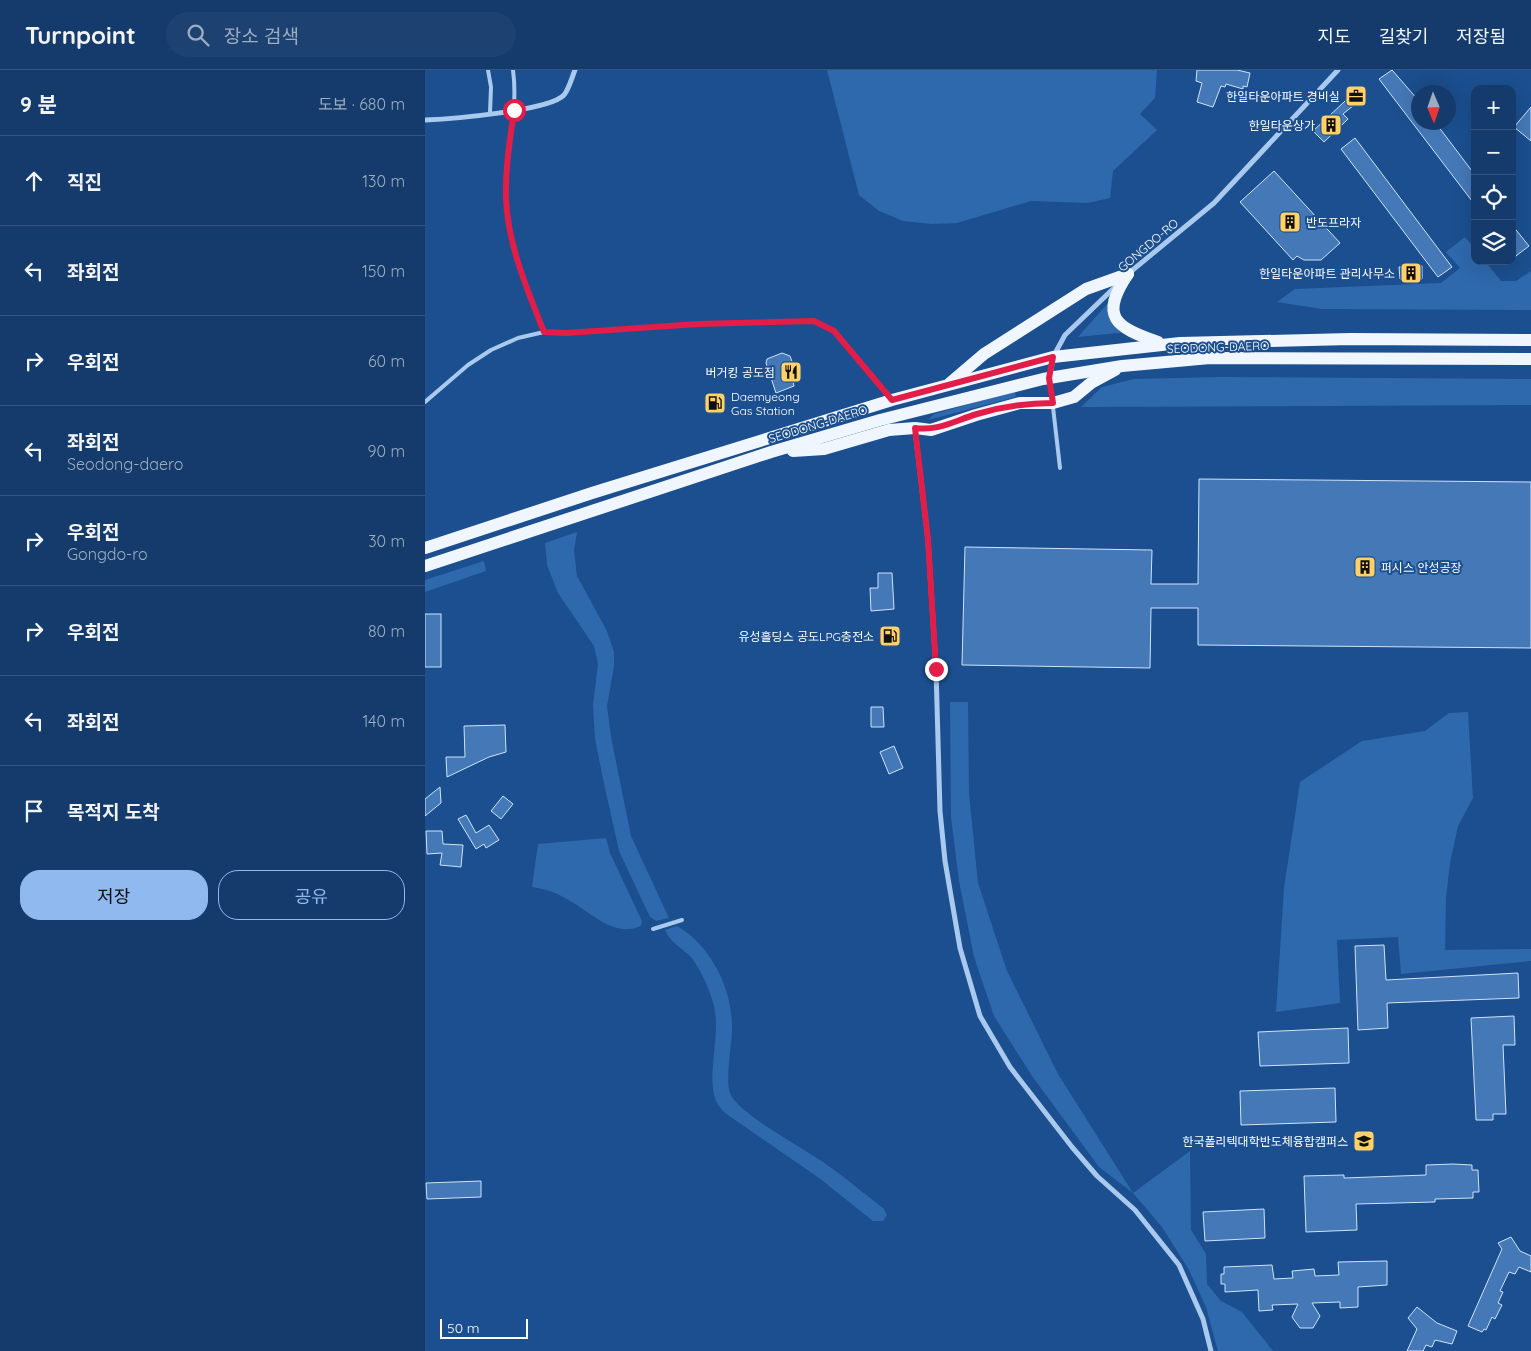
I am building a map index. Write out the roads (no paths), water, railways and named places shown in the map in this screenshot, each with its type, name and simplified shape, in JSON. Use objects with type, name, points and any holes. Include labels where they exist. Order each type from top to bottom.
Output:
[{"type":"main road","points":[[1127,274],[1117,290],[1112,307],[1118,323],[1130,333],[1162,344]]},
{"type":"main road","points":[[945,386],[984,354],[1086,289],[1127,274]]},
{"type":"main road","name":"SEODONG-DAERO","points":[[425,548],[592,493],[892,400],[1053,357],[1162,344],[1350,338],[1531,340]]},
{"type":"main road","name":"SEODONG-DAERO","points":[[425,566],[771,452],[880,420],[1049,378],[1122,366],[1210,358],[1531,359]]},
{"type":"main road","points":[[771,452],[823,449],[889,430],[915,428],[931,430],[976,414],[1020,403],[1053,403],[1074,397],[1091,383],[1122,366]]},
{"type":"street","points":[[425,120],[514,110],[556,101],[565,94],[575,70]]},
{"type":"street","name":"GONGDO-RO","points":[[1049,378],[1053,357],[1065,335],[1127,274],[1214,203],[1338,70]]},
{"type":"street","points":[[915,428],[928,540],[936,669],[940,811],[945,862],[960,948],[979,1016],[1010,1067],[1071,1147],[1097,1176],[1135,1210],[1179,1265],[1203,1319],[1211,1351]]},
{"type":"lane","points":[[488,70],[491,87],[489,113]]},
{"type":"lane","points":[[513,70],[515,88],[514,110],[507,159],[506,199],[513,242],[528,292],[544,332]]},
{"type":"lane","points":[[425,402],[468,365],[491,350],[518,338],[544,332],[566,333],[698,324],[814,321],[834,331],[892,400]]},
{"type":"lane","name":"GONGDO-RO","points":[[1049,378],[1060,468]]},
{"type":"lane","points":[[653,928],[682,920]]},
{"type":"place","name":"한일타운아파트 경비실","points":[[1356,96]]},
{"type":"place","name":"한일타운상가","points":[[1331,125]]},
{"type":"place","name":"반도프라자","points":[[1290,222]]},
{"type":"place","name":"한일타운아파트 관리사무소","points":[[1411,273]]},
{"type":"place","name":"버거킹 공도점","points":[[791,372]]},
{"type":"place","name":"Daemyeong Gas Station","points":[[715,403]]},
{"type":"place","name":"퍼시스 안성공장","points":[[1365,567]]},
{"type":"place","name":"유성홀딩스 공도LPG충전소","points":[[890,636]]},
{"type":"place","name":"한국폴리텍대학반도체융합캠퍼스","points":[[1364,1141]]}]
